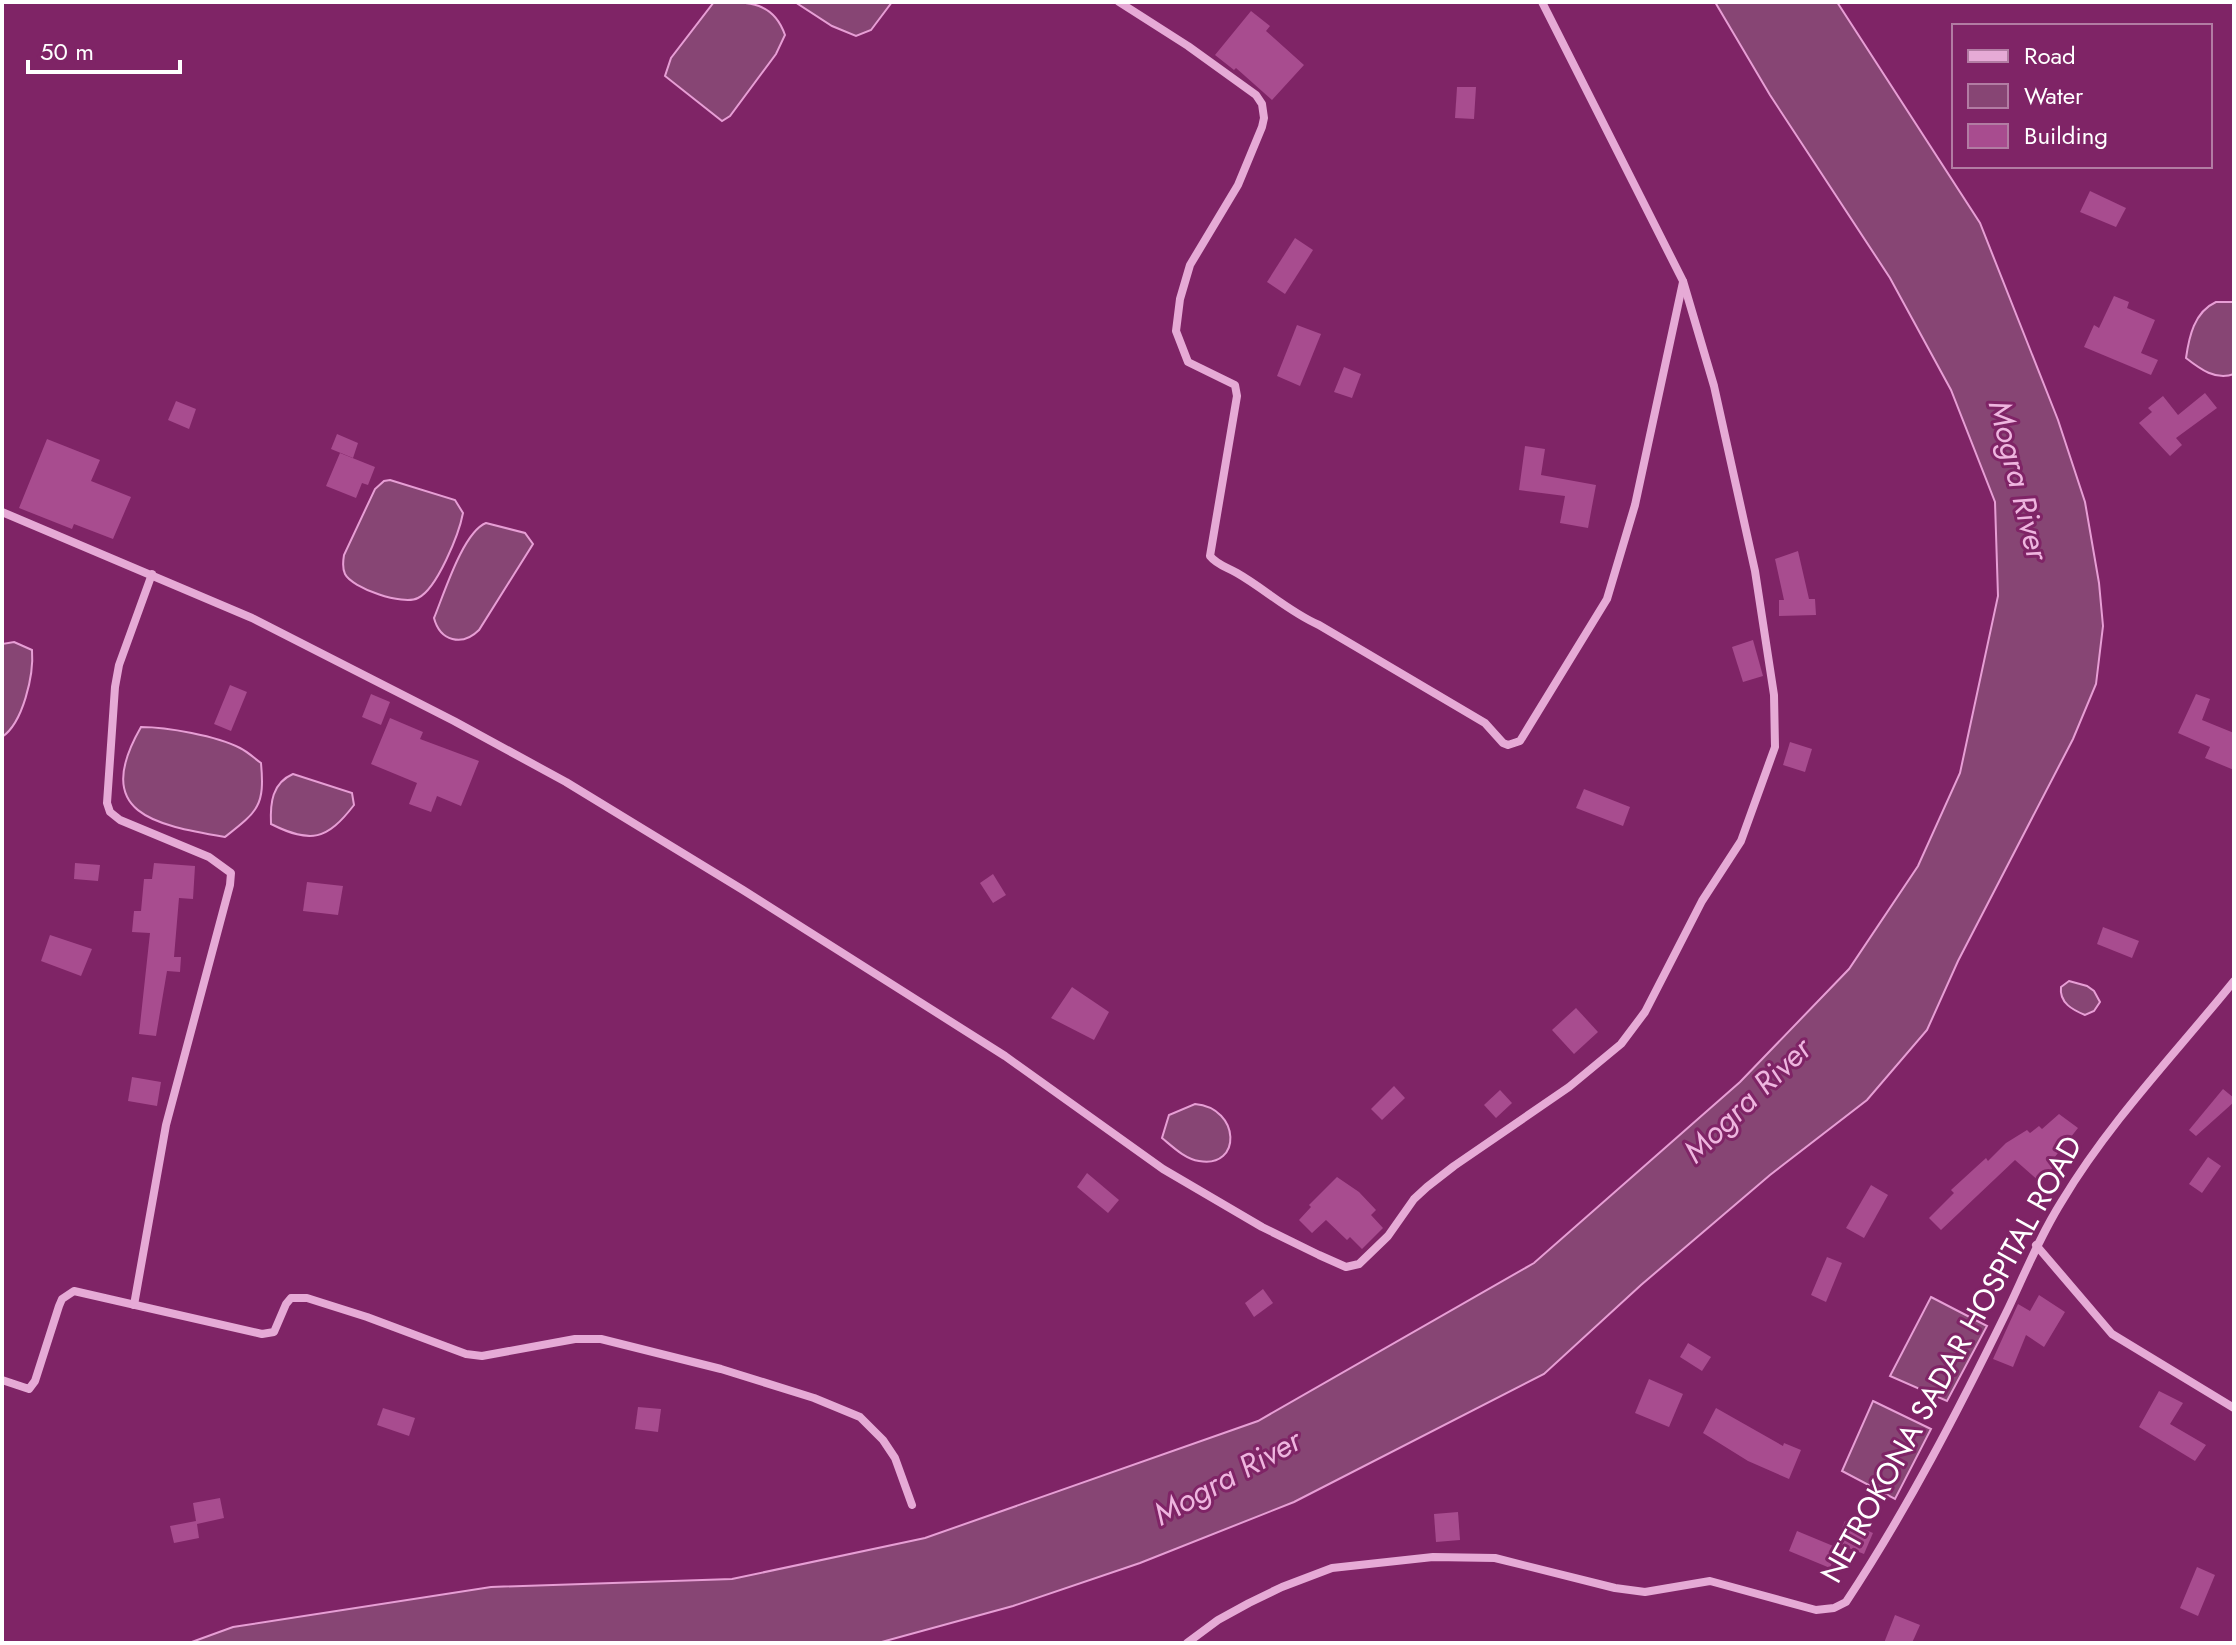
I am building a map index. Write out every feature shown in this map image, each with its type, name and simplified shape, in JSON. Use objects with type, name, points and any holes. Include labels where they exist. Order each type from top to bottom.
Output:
[{"type":"street","points":[[1119,2],[1188,46],[1256,95],[1262,104],[1264,118],[1238,185],[1190,265],[1180,299],[1176,331],[1188,362],[1235,385],[1237,396],[1210,556],[1301,617],[1485,723],[1508,745],[1520,741],[1607,599],[1635,505],[1683,281]]},
{"type":"street","points":[[2,512],[265,625],[566,782],[1005,1056],[1163,1169],[1262,1227],[1346,1267],[1359,1264],[1388,1236],[1414,1199],[1427,1187],[1569,1087],[1621,1044],[1645,1012],[1702,901],[1741,841],[1775,747],[1774,695],[1755,571],[1714,386],[1683,281],[1542,2]]},
{"type":"street","points":[[134,1305],[166,1125],[231,873],[209,857],[120,820],[110,812],[107,803],[119,665],[152,574]]},
{"type":"street","name":"NETROKONA SADAR HOSPITAL ROAD","points":[[1188,1643],[1218,1620],[1249,1603],[1332,1568],[1433,1557],[1495,1558],[1615,1588],[1645,1592],[1710,1581],[1816,1610],[1834,1608],[1846,1602],[1921,1476],[2008,1309],[2036,1245],[2085,1163],[2121,1114],[2172,1058],[2234,981]]},
{"type":"street","points":[[2036,1245],[2112,1334],[2234,1408]]},
{"type":"street","points":[[2,1380],[29,1389],[35,1381],[59,1306],[74,1291],[262,1334],[274,1332],[291,1298],[307,1298],[466,1354],[482,1356],[589,1338],[721,1369],[814,1398],[860,1417],[883,1440],[895,1458],[912,1505]]},
{"type":"water","points":[[714,2],[747,3],[766,9],[780,24],[785,35],[776,54],[730,116],[722,121],[665,76],[671,58]]},
{"type":"water","points":[[795,2],[892,2],[871,30],[856,36],[832,26]]},
{"type":"water","name":"Mogra River","points":[[1715,2],[1837,2],[1980,223],[2058,420],[2085,502],[2099,583],[2103,626],[2096,684],[2073,739],[1958,961],[1927,1030],[1867,1100],[1770,1175],[1641,1285],[1544,1374],[1294,1502],[1140,1563],[1013,1606],[878,1643],[189,1643],[233,1627],[491,1587],[732,1579],[925,1538],[1258,1421],[1534,1263],[1740,1082],[1849,969],[1918,866],[1960,773],[1998,596],[1995,502],[1951,390],[1890,278],[1770,95]]},
{"type":"water","points":[[2216,302],[2234,302],[2234,374],[2227,376],[2208,373],[2186,358],[2198,319]]},
{"type":"water","points":[[390,480],[455,500],[463,513],[440,573],[425,593],[411,600],[390,598],[367,590],[350,579],[343,569],[344,555],[375,489]]},
{"type":"water","points":[[486,523],[525,533],[533,544],[479,630],[466,639],[452,639],[441,632],[434,618],[462,551]]},
{"type":"water","points":[[14,642],[32,650],[31,672],[21,710],[2,737],[2,644]]},
{"type":"water","points":[[141,727],[205,736],[243,750],[261,763],[262,789],[252,813],[225,837],[175,827],[154,820],[138,810],[127,797],[123,779],[127,756]]},
{"type":"water","points":[[293,774],[352,793],[354,805],[335,826],[317,835],[297,834],[271,824],[274,794],[281,783]]},
{"type":"water","points":[[2069,981],[2094,991],[2100,1002],[2094,1011],[2085,1015],[2065,1002],[2061,987]]},
{"type":"water","points":[[1195,1104],[1210,1108],[1228,1126],[1229,1148],[1223,1156],[1213,1161],[1189,1158],[1162,1138],[1169,1115]]},
{"type":"water","points":[[1931,1297],[1987,1326],[1947,1401],[1890,1376]]},
{"type":"water","points":[[1873,1401],[1931,1429],[1895,1499],[1842,1471]]},
{"type":"building","points":[[1251,11],[1270,26],[1266,31],[1304,65],[1272,100],[1236,68],[1234,70],[1215,55]]},
{"type":"building","points":[[1457,87],[1476,87],[1474,119],[1455,118]]},
{"type":"building","points":[[2090,191],[2126,208],[2116,227],[2080,212]]},
{"type":"building","points":[[1295,238],[1313,250],[1285,294],[1267,282]]},
{"type":"building","points":[[2114,296],[2129,302],[2127,308],[2155,320],[2141,353],[2158,360],[2151,375],[2084,347],[2094,325],[2099,328]]},
{"type":"building","points":[[1297,325],[1321,334],[1300,386],[1277,376]]},
{"type":"building","points":[[1344,367],[1361,374],[1352,398],[1334,392]]},
{"type":"building","points":[[2205,393],[2217,408],[2176,438],[2182,445],[2170,456],[2139,423],[2152,412],[2148,408],[2163,396],[2178,415]]},
{"type":"building","points":[[176,401],[196,409],[189,429],[168,420]]},
{"type":"building","points":[[337,434],[358,443],[353,458],[331,449]]},
{"type":"building","points":[[47,439],[100,460],[91,481],[131,497],[113,539],[74,524],[72,529],[19,508]]},
{"type":"building","points":[[1525,446],[1545,449],[1541,475],[1596,485],[1588,528],[1560,523],[1565,496],[1519,490]]},
{"type":"building","points":[[340,453],[375,467],[368,485],[362,483],[356,498],[326,486]]},
{"type":"building","points":[[1798,551],[1809,599],[1815,599],[1816,615],[1779,616],[1779,600],[1784,600],[1775,559]]},
{"type":"building","points":[[1753,640],[1763,676],[1743,682],[1732,647]]},
{"type":"building","points":[[230,685],[247,692],[231,731],[214,724]]},
{"type":"building","points":[[371,694],[390,702],[381,725],[362,717]]},
{"type":"building","points":[[2196,694],[2210,699],[2202,720],[2234,733],[2234,770],[2205,758],[2210,747],[2178,733]]},
{"type":"building","points":[[390,718],[423,732],[420,739],[479,761],[461,806],[437,796],[431,812],[409,804],[417,783],[371,764]]},
{"type":"building","points":[[1790,742],[1812,749],[1805,772],[1783,765]]},
{"type":"building","points":[[1584,789],[1630,807],[1623,826],[1576,808]]},
{"type":"building","points":[[75,863],[100,865],[98,881],[74,879]]},
{"type":"building","points":[[154,863],[195,866],[193,899],[179,898],[174,957],[181,957],[180,972],[167,971],[156,1036],[139,1034],[150,933],[132,932],[134,911],[141,911],[144,879],[152,879]]},
{"type":"building","points":[[993,874],[1006,895],[993,903],[980,883]]},
{"type":"building","points":[[307,882],[343,886],[338,915],[303,911]]},
{"type":"building","points":[[2103,927],[2139,941],[2132,958],[2097,944]]},
{"type":"building","points":[[50,935],[92,949],[81,976],[41,961]]},
{"type":"building","points":[[1072,987],[1109,1012],[1094,1040],[1051,1018]]},
{"type":"building","points":[[1576,1008],[1598,1032],[1574,1054],[1552,1030]]},
{"type":"building","points":[[132,1077],[161,1082],[157,1106],[128,1101]]},
{"type":"building","points":[[1394,1086],[1405,1098],[1382,1120],[1371,1109]]},
{"type":"building","points":[[2223,1089],[2234,1098],[2234,1102],[2196,1136],[2189,1130]]},
{"type":"building","points":[[1500,1090],[1512,1103],[1496,1118],[1484,1105]]},
{"type":"building","points":[[2059,1114],[2078,1128],[2054,1158],[2058,1162],[2040,1182],[2015,1160],[1941,1230],[1929,1218],[1954,1193],[1951,1190],[1986,1158],[1988,1161],[2006,1143],[2027,1130],[2030,1133],[2039,1126],[2042,1129]]},
{"type":"building","points":[[2208,1157],[2221,1166],[2202,1193],[2189,1184]]},
{"type":"building","points":[[1087,1173],[1119,1200],[1108,1213],[1077,1187]]},
{"type":"building","points":[[1337,1177],[1359,1192],[1376,1210],[1371,1215],[1383,1228],[1362,1249],[1350,1237],[1347,1240],[1326,1220],[1312,1233],[1299,1220],[1311,1207],[1309,1205]]},
{"type":"building","points":[[1871,1185],[1888,1195],[1864,1238],[1846,1228]]},
{"type":"building","points":[[1827,1257],[1842,1263],[1826,1302],[1811,1295]]},
{"type":"building","points":[[1263,1289],[1273,1303],[1254,1317],[1245,1303]]},
{"type":"building","points":[[2039,1295],[2065,1312],[2044,1347],[2026,1335],[2013,1367],[1993,1359],[2018,1304],[2030,1311]]},
{"type":"building","points":[[1688,1343],[1711,1357],[1702,1371],[1680,1357]]},
{"type":"building","points":[[1649,1379],[1683,1394],[1669,1427],[1635,1413]]},
{"type":"building","points":[[2159,1391],[2183,1403],[2170,1424],[2206,1445],[2195,1461],[2139,1427]]},
{"type":"building","points":[[638,1407],[661,1409],[658,1432],[635,1429]]},
{"type":"building","points":[[383,1408],[415,1418],[409,1436],[377,1425]]},
{"type":"building","points":[[1716,1408],[1783,1446],[1784,1443],[1801,1450],[1789,1479],[1748,1461],[1703,1433]]},
{"type":"building","points":[[220,1498],[224,1518],[197,1524],[199,1538],[174,1543],[170,1526],[196,1521],[193,1503]]},
{"type":"building","points":[[1458,1512],[1460,1540],[1436,1542],[1434,1514]]},
{"type":"building","points":[[1845,1521],[1873,1533],[1864,1554],[1836,1543]]},
{"type":"building","points":[[1797,1531],[1838,1548],[1830,1568],[1789,1551]]},
{"type":"building","points":[[2197,1567],[2215,1575],[2198,1616],[2180,1608]]},
{"type":"building","points":[[1895,1615],[1920,1625],[1912,1643],[1884,1643]]}]
